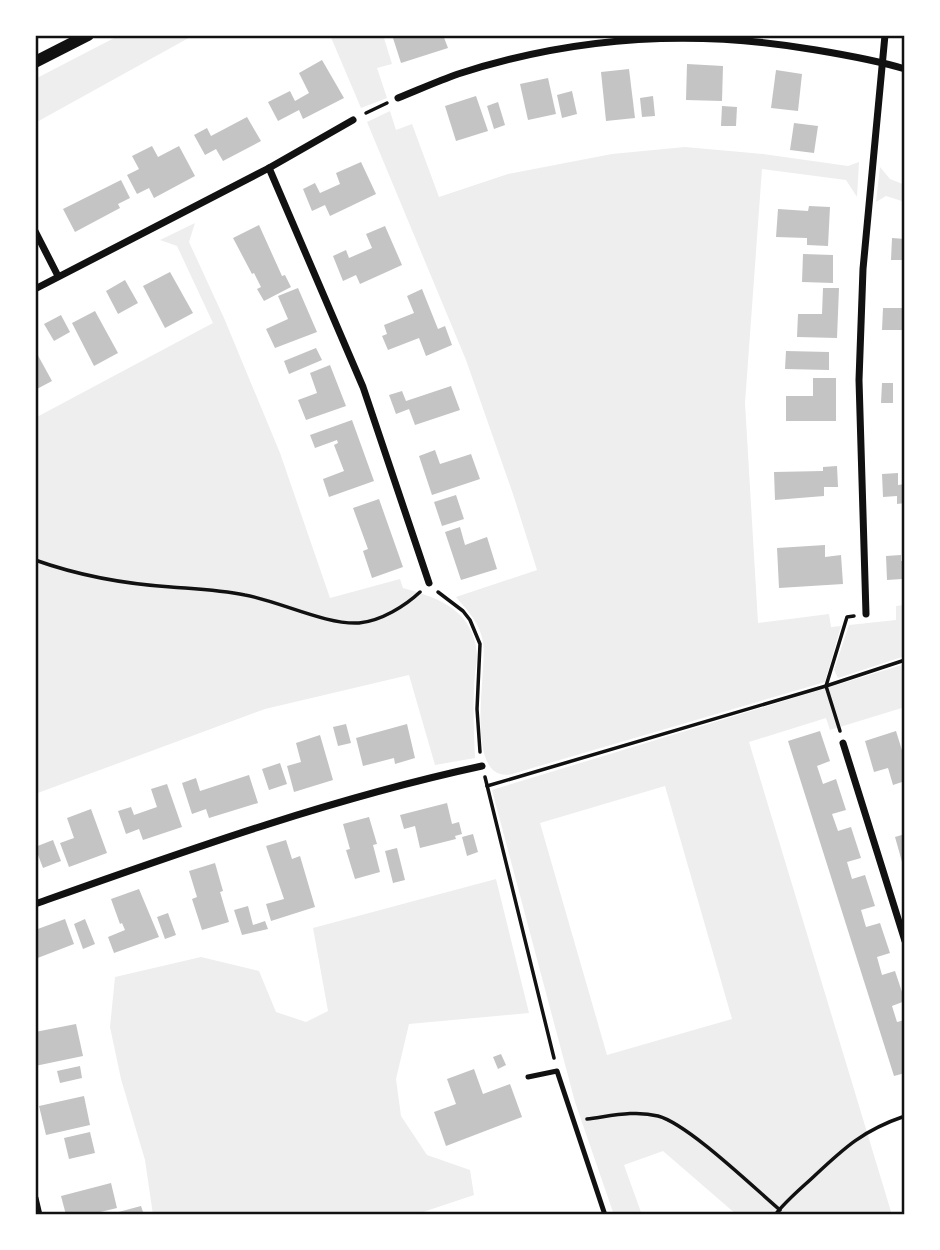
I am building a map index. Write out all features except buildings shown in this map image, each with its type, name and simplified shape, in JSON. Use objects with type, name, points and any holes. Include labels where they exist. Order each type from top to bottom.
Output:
[{"type":"street","points":[[35,62],[88,35]]},
{"type":"street","points":[[866,614],[859,380],[863,269],[885,35]]},
{"type":"street","points":[[398,97],[519,57],[587,44],[662,37],[782,44],[883,62],[905,69]]},
{"type":"street","points":[[35,289],[269,168],[353,120]]},
{"type":"street","points":[[269,168],[363,387],[429,583]]},
{"type":"street","points":[[35,231],[58,276]]},
{"type":"street","points":[[843,743],[905,941]]},
{"type":"street","points":[[35,904],[217,839],[332,804],[482,766]]},
{"type":"street","points":[[35,1198],[39,1215]]},
{"type":"lane","points":[[528,1077],[557,1071],[605,1215]]},
{"type":"path","points":[[353,120],[398,97]]},
{"type":"path","points":[[35,560],[89,575],[144,584],[207,588],[249,595],[320,617],[359,623],[375,619],[407,604],[429,583],[440,595],[463,611],[478,637],[481,657],[477,732],[482,766],[557,1071]]},
{"type":"path","points":[[843,743],[827,686],[847,617],[866,614]]},
{"type":"path","points":[[487,786],[827,686],[905,660]]},
{"type":"path","points":[[573,1122],[636,1113],[660,1116],[681,1127],[779,1210]]},
{"type":"path","points":[[775,1215],[858,1137],[878,1125],[905,1116]]},
{"type":"shaded area","points":[[120,35],[194,35],[35,123],[35,79]]},
{"type":"shaded area","points":[[330,35],[383,35],[392,64],[377,68],[387,98],[361,108]]},
{"type":"shaded area","points":[[390,111],[396,130],[412,124],[439,197],[508,174],[612,154],[685,147],[848,166],[859,162],[857,197],[846,180],[762,169],[745,403],[758,623],[829,614],[831,627],[841,626],[825,682],[512,774],[497,773],[487,762],[482,744],[481,722],[483,642],[476,623],[456,597],[537,570],[466,360],[367,122]]},
{"type":"shaded area","points":[[880,167],[890,179],[905,185],[905,202],[886,196],[876,202]]},
{"type":"shaded area","points":[[195,223],[189,242],[280,453],[330,598],[400,579],[403,588],[442,602],[462,617],[469,627],[477,655],[474,683],[475,758],[435,765],[409,675],[265,709],[35,794],[35,418],[213,323],[177,246],[160,240]]},
{"type":"shaded area","points":[[905,605],[905,656],[838,678],[834,670],[849,625],[896,620],[896,606]]},
{"type":"shaded area","points":[[905,664],[905,707],[830,730],[826,718],[749,742],[892,1215],[737,1215],[663,1151],[624,1165],[642,1215],[614,1215],[575,1102],[492,790]],"holes":[[[665,786],[732,1019],[607,1055],[540,823]]]},
{"type":"shaded area","points":[[496,879],[529,1013],[409,1024],[396,1079],[401,1116],[427,1155],[470,1170],[474,1195],[414,1215],[153,1215],[145,1160],[121,1079],[110,1027],[115,977],[201,957],[259,971],[276,1012],[306,1022],[328,1011],[313,928]]}]
